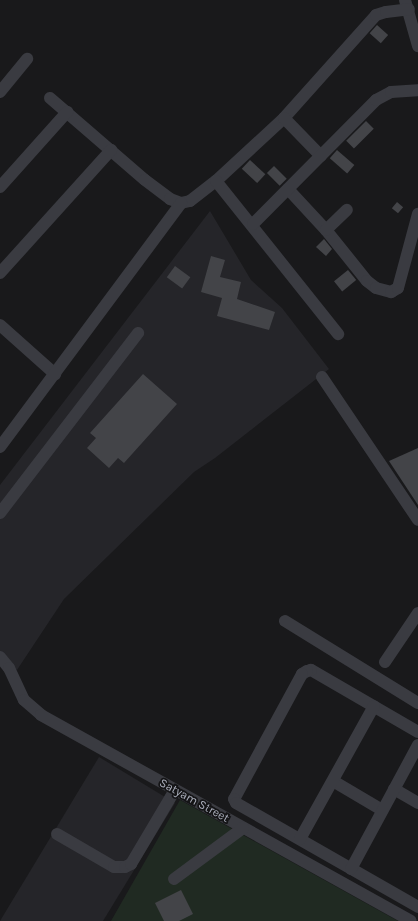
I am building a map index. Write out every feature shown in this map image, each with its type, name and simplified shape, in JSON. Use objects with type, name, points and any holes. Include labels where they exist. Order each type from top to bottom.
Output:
[{"type":"street","points":[[0,447],[181,204],[190,201],[216,181],[284,118],[376,16],[386,12],[411,9],[418,46]]},
{"type":"street","points":[[0,92],[27,59]]},
{"type":"street","points":[[253,224],[376,100],[391,92],[418,90]]},
{"type":"street","points":[[50,98],[170,200],[181,204]]},
{"type":"street","points":[[0,186],[68,112]]},
{"type":"street","points":[[284,118],[321,156]]},
{"type":"street","points":[[0,273],[111,150]]},
{"type":"street","points":[[216,181],[253,224],[338,334]]},
{"type":"street","points":[[288,189],[326,230],[367,281],[376,288],[394,292],[398,288],[418,214]]},
{"type":"street","points":[[326,230],[347,210]]},
{"type":"street","points":[[0,325],[54,374]]},
{"type":"street","points":[[0,513],[138,333]]},
{"type":"street","points":[[322,376],[418,520]]},
{"type":"street","points":[[385,662],[418,613]]},
{"type":"street","points":[[285,621],[418,703]]},
{"type":"street","name":"Satyam Street","points":[[0,657],[9,668],[24,700],[41,715],[411,921]]},
{"type":"street","points":[[417,903],[351,869],[236,803],[234,798],[302,674],[307,671],[311,670],[418,732]]},
{"type":"street","points":[[300,839],[374,706]]},
{"type":"street","points":[[351,869],[418,745]]},
{"type":"street","points":[[333,781],[382,810]]},
{"type":"street","points":[[394,789],[418,803]]},
{"type":"street","points":[[57,834],[114,867],[125,867],[131,864],[175,790]]},
{"type":"street","points":[[174,879],[243,828]]},
{"type":"shaded area","points":[[210,211],[251,280],[282,308],[329,369],[215,458],[194,472],[64,599],[17,670],[0,651],[0,485]]},
{"type":"shaded area","points":[[99,757],[175,803],[103,921],[0,921]]},
{"type":"shaded area","points":[[180,800],[398,921],[111,921]]},
{"type":"building","points":[[377,25],[388,35],[381,43],[370,33]]},
{"type":"building","points":[[366,121],[374,129],[354,149],[346,141]]},
{"type":"building","points":[[337,150],[354,165],[347,173],[330,158]]},
{"type":"building","points":[[250,160],[265,174],[257,183],[242,169]]},
{"type":"building","points":[[274,166],[287,179],[280,186],[267,173]]},
{"type":"building","points":[[397,202],[403,207],[398,213],[392,208]]},
{"type":"building","points":[[324,239],[332,249],[326,256],[316,247]]},
{"type":"building","points":[[211,256],[225,260],[220,277],[241,282],[237,299],[275,312],[269,330],[217,316],[222,298],[201,292]]},
{"type":"building","points":[[175,266],[190,277],[182,288],[167,277]]},
{"type":"building","points":[[348,270],[356,280],[342,291],[334,281]]},
{"type":"building","points":[[143,374],[177,404],[124,463],[118,458],[109,468],[87,448],[96,438],[90,433]]},
{"type":"building","points":[[418,448],[418,505],[389,461]]},
{"type":"building","points":[[181,890],[193,914],[179,921],[164,921],[155,903]]}]
